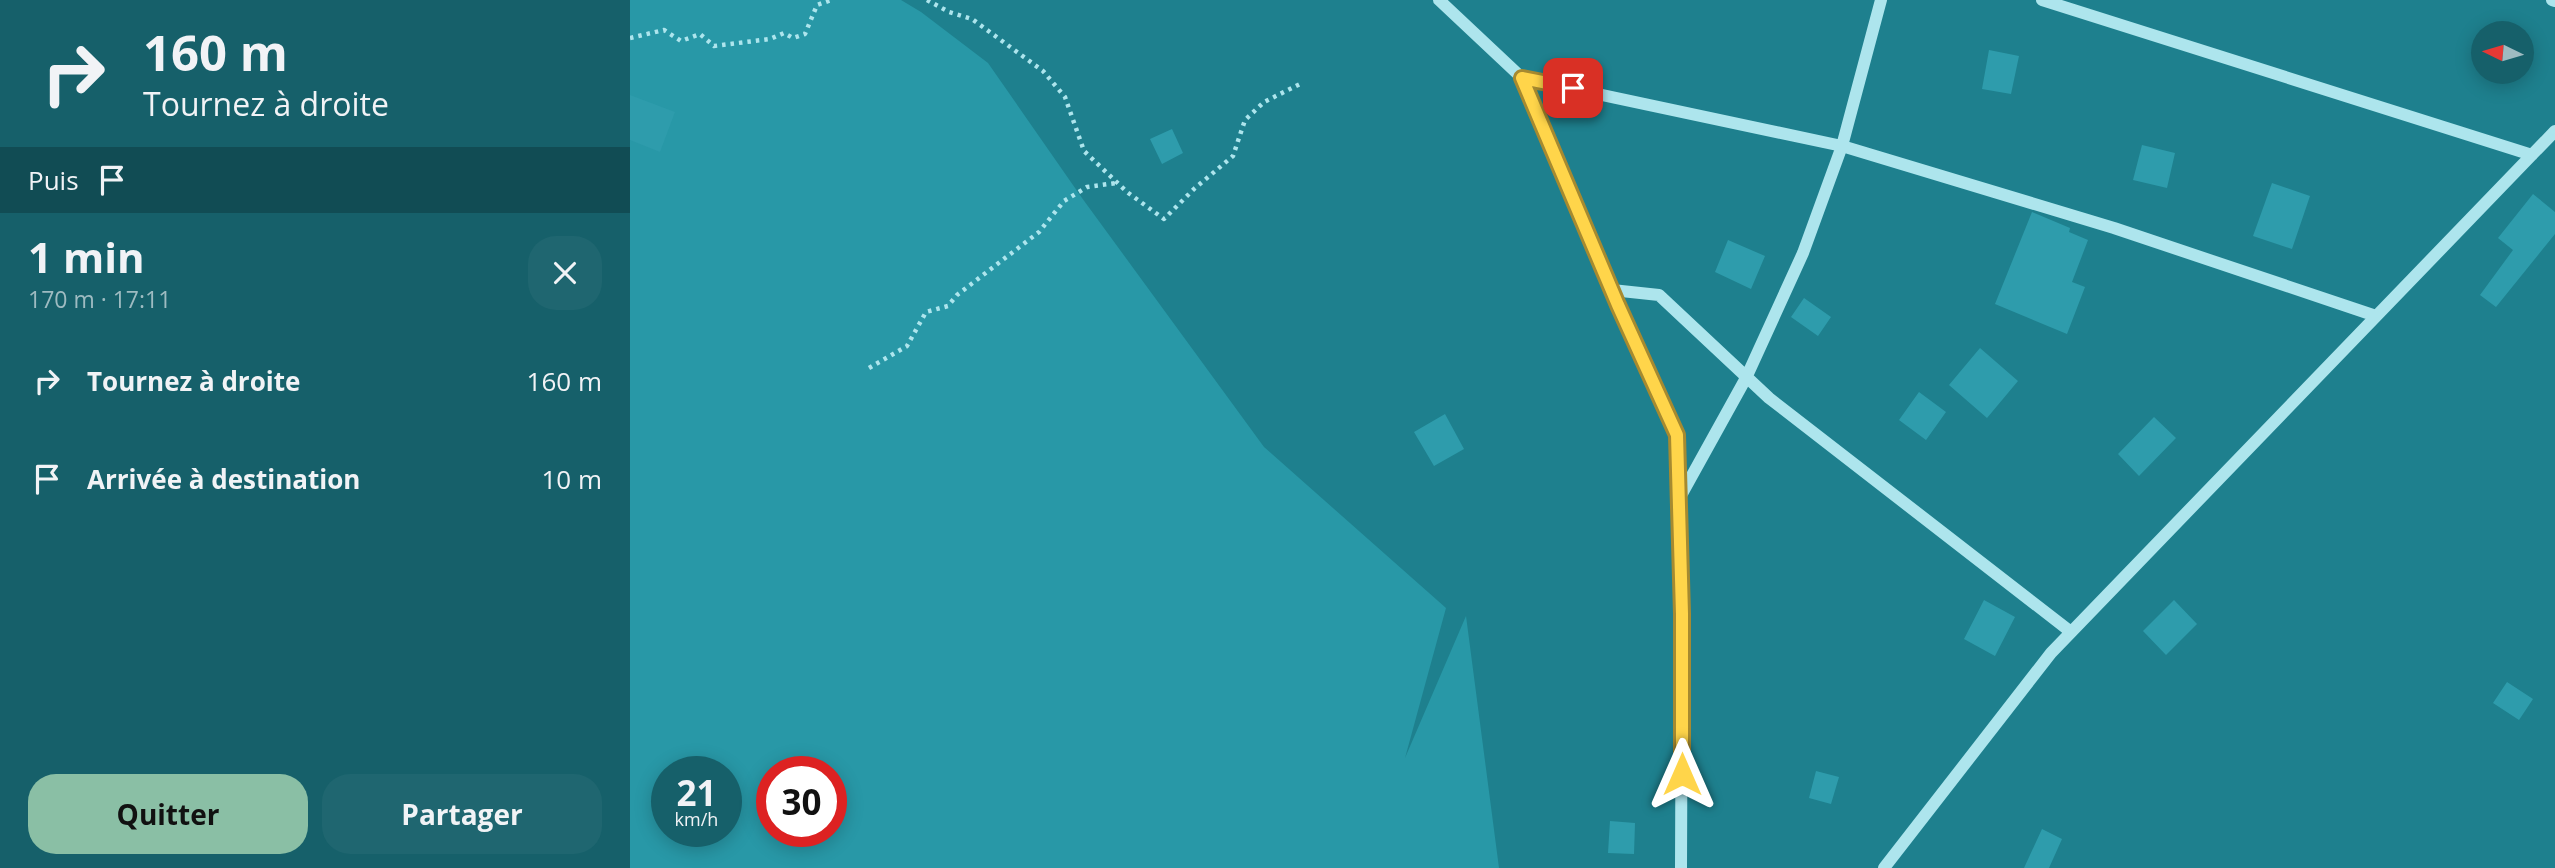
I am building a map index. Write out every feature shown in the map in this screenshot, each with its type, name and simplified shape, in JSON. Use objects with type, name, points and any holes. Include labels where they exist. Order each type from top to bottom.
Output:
[{"type":"street","points":[[1439,0],[1522,78],[1677,435],[1682,614],[1681,868]]},
{"type":"street","points":[[1678,499],[1746,378],[1803,253],[1842,146],[1881,0]]},
{"type":"street","points":[[2042,0],[2532,155]]},
{"type":"street","points":[[1522,78],[1842,146],[2115,228],[2376,316]]},
{"type":"street","points":[[1874,868],[1886,865],[2051,653],[2555,131]]},
{"type":"street","points":[[1612,290],[1659,295],[1769,398],[2071,632]]},
{"type":"path","points":[[630,38],[664,30],[681,41],[700,34],[714,46],[770,39],[784,33],[793,38],[805,34],[817,5],[831,0]]},
{"type":"path","points":[[926,0],[949,12],[972,19],[1042,71],[1065,97],[1084,151],[1117,183],[1164,219],[1233,156],[1245,121],[1254,111],[1264,102],[1300,84]]},
{"type":"path","points":[[869,368],[907,346],[926,312],[948,306],[957,295],[1039,232],[1064,201],[1087,187],[1117,183]]},
{"type":"shaded area","points":[[630,0],[901,0],[988,63],[1082,198],[1264,447],[1446,608],[1405,758],[1466,616],[1499,868],[630,868]]},
{"type":"building","points":[[1989,50],[2019,56],[2011,94],[1982,89]]},
{"type":"building","points":[[630,95],[675,112],[660,152],[630,140]]},
{"type":"building","points":[[1172,129],[1183,153],[1162,164],[1150,139]]},
{"type":"building","points":[[2142,145],[2175,153],[2167,188],[2133,180]]},
{"type":"building","points":[[2272,183],[2310,196],[2292,249],[2253,236]]},
{"type":"building","points":[[2533,194],[2555,212],[2555,234],[2496,307],[2480,295],[2513,250],[2498,238]]},
{"type":"building","points":[[2032,212],[2070,228],[2069,232],[2088,240],[2072,282],[2085,287],[2067,334],[1995,304]]},
{"type":"building","points":[[1728,240],[1765,256],[1751,289],[1715,272]]},
{"type":"building","points":[[1804,298],[1831,317],[1818,336],[1791,317]]},
{"type":"building","points":[[1980,348],[2018,381],[1987,418],[1949,385]]},
{"type":"building","points":[[1919,392],[1946,412],[1926,440],[1899,420]]},
{"type":"building","points":[[1445,414],[1464,449],[1434,466],[1414,432]]},
{"type":"building","points":[[2154,417],[2176,438],[2139,476],[2118,454]]},
{"type":"building","points":[[1984,600],[2015,617],[1995,656],[1964,639]]},
{"type":"building","points":[[2174,600],[2197,624],[2166,655],[2143,631]]},
{"type":"building","points":[[2507,682],[2533,699],[2519,720],[2493,703]]},
{"type":"building","points":[[1816,771],[1839,777],[1831,804],[1809,798]]},
{"type":"building","points":[[1610,821],[1635,823],[1634,854],[1608,853]]},
{"type":"building","points":[[2042,829],[2062,839],[2049,868],[2024,868]]},
{"type":"route","points":[[1573,88],[1522,78],[1618,305],[1677,435],[1682,614],[1682,774]]}]
